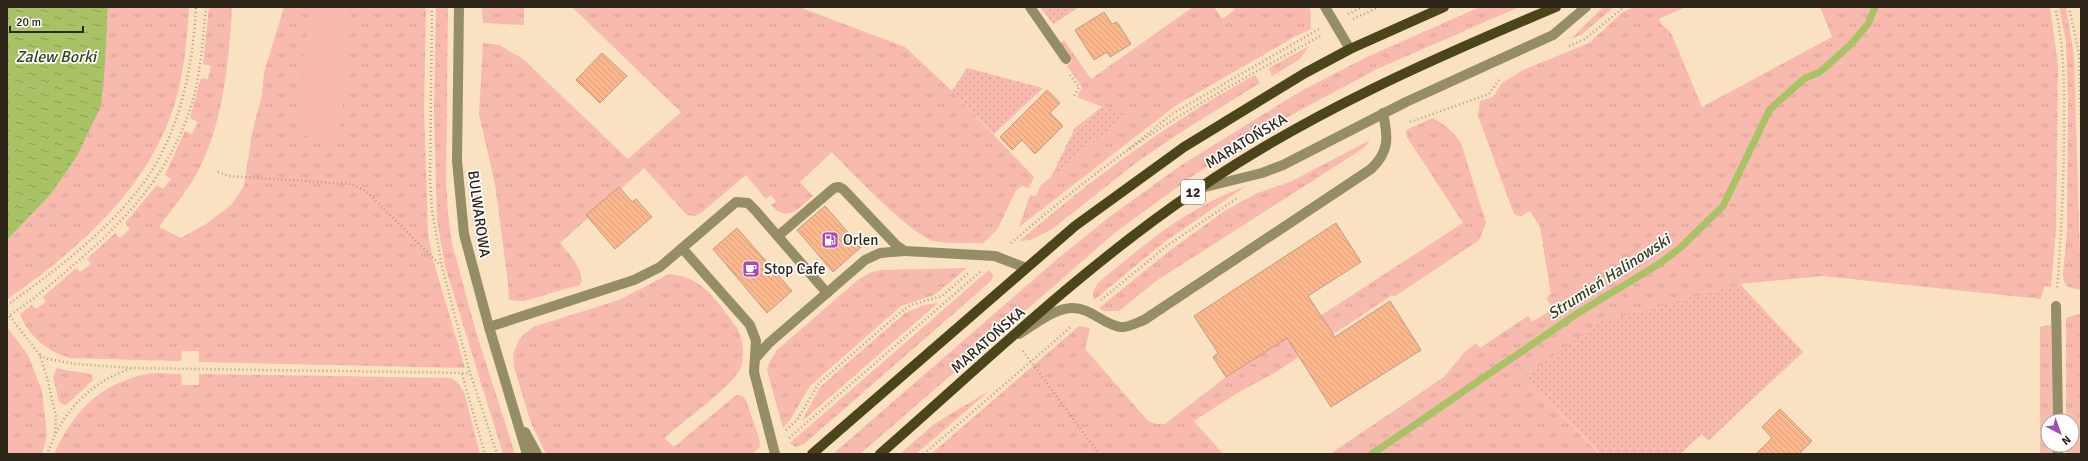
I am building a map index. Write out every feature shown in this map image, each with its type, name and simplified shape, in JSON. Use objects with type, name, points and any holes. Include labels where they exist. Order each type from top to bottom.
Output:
[{"type":"main road","name":"MARATOŃSKA","points":[[812,454],[1026,268],[1105,203],[1184,147],[1264,97],[1350,49],[1444,7]]},
{"type":"main road","name":"MARATOŃSKA","points":[[880,454],[1083,276],[1156,218],[1197,189],[1268,145],[1350,99],[1439,57],[1556,7]]},
{"type":"street","name":"BULWAROWA","points":[[460,7],[457,162],[464,234],[489,328],[527,454]]},
{"type":"street","points":[[1030,7],[1066,60]]},
{"type":"street","points":[[1325,7],[1350,49]]},
{"type":"street","points":[[1197,189],[1272,170],[1383,113],[1553,35],[1586,7]]},
{"type":"street","points":[[1014,337],[1060,310],[1072,308],[1089,311],[1102,320],[1120,327],[1129,326],[1144,320],[1371,169],[1382,157],[1385,150],[1386,127],[1383,113]]},
{"type":"street","points":[[778,236],[834,188],[839,187],[843,189],[897,246],[905,251]]},
{"type":"street","points":[[489,328],[634,280],[660,267],[736,202],[748,203],[827,293]]},
{"type":"street","points":[[682,248],[747,320],[756,341],[754,372],[774,448]]},
{"type":"street","points":[[755,358],[769,343],[827,293],[869,258],[880,253],[905,251],[995,256],[1026,268]]},
{"type":"street","points":[[2056,306],[2058,413]]},
{"type":"street","name":"BULWAROWA","points":[[517,418],[537,454]]},
{"type":"path","points":[[7,306],[54,271],[84,245],[129,199],[151,172],[176,118],[184,94],[190,67],[196,7]]},
{"type":"path","points":[[55,435],[56,417],[40,355],[8,315],[41,292],[102,240],[133,209],[156,179],[179,136],[193,99],[198,76],[206,7]]},
{"type":"path","points":[[1123,154],[1237,81],[1362,7]]},
{"type":"path","points":[[1013,241],[1172,114],[1225,81],[1335,24],[1379,7]]},
{"type":"path","points":[[1563,48],[1585,39],[1624,7]]},
{"type":"path","points":[[2055,7],[2061,33],[2065,82],[2062,231],[2056,306]]},
{"type":"path","points":[[2069,7],[2079,54],[2081,132]]},
{"type":"path","points":[[1066,60],[1064,64],[1079,88],[1074,96]]},
{"type":"path","points":[[1386,127],[1415,120],[1489,94],[1501,78]]},
{"type":"path","points":[[218,172],[229,176],[351,184],[366,191],[437,260],[442,267]]},
{"type":"path","points":[[924,454],[1089,311],[1168,245],[1242,195]]},
{"type":"path","points":[[774,448],[797,420],[819,383],[902,311],[911,305],[942,296],[973,269]]},
{"type":"path","points":[[774,448],[982,270]]},
{"type":"path","points":[[1014,337],[1030,362],[1099,454]]},
{"type":"path","points":[[40,355],[48,359],[75,364],[132,368],[470,373]]},
{"type":"path","points":[[47,454],[55,435],[69,412],[91,389],[118,373],[132,368]]},
{"type":"path","points":[[462,374],[484,454]]},
{"type":"green space","points":[[108,7],[189,7],[184,57],[174,106],[162,136],[147,164],[128,191],[107,216],[84,239],[59,260],[7,299],[7,240],[51,194],[76,158],[105,66]]},
{"type":"green space","points":[[209,7],[232,7],[227,66],[216,126],[202,163],[188,188],[159,227],[181,238],[206,224],[231,205],[244,186],[252,133],[262,95],[264,73],[284,7],[426,7],[424,108],[428,235],[433,260],[465,368],[199,362],[199,351],[182,351],[181,361],[70,358],[46,347],[28,330],[20,314],[32,305],[36,309],[46,302],[43,297],[76,268],[80,272],[91,264],[87,259],[115,233],[120,238],[130,229],[125,223],[157,185],[163,189],[171,179],[165,175],[185,131],[192,134],[198,122],[190,118],[201,78],[208,79],[211,66],[203,64]]},
{"type":"green space","points":[[309,7],[351,7],[339,139],[297,135]]},
{"type":"green space","points":[[436,7],[448,7],[446,181],[452,243],[476,332],[515,454],[503,454],[445,266],[437,221],[434,111]]},
{"type":"green space","points":[[482,7],[524,7],[524,25],[483,23]]},
{"type":"green space","points":[[572,7],[799,7],[905,47],[952,91],[1034,177],[1029,188],[1022,186],[1016,190],[997,230],[983,243],[946,243],[934,241],[911,227],[882,202],[832,152],[800,182],[813,196],[798,209],[788,213],[783,213],[771,205],[776,201],[771,195],[766,199],[746,175],[701,213],[695,216],[687,215],[644,168],[560,243],[568,252],[580,271],[582,282],[579,285],[524,301],[509,300],[495,184],[479,114],[483,43],[499,45],[523,59],[628,159],[681,112]]},
{"type":"green space","points":[[1040,7],[1079,7],[1053,24]]},
{"type":"green space","points":[[1193,7],[1214,7],[1222,19],[1235,10],[1233,7],[1310,7],[1311,29],[1294,37],[1175,106],[1019,227],[1030,195],[1036,196],[1041,185],[1126,116],[1077,97],[1082,87],[1067,66],[1072,61],[1060,44],[1064,40],[1091,79]]},
{"type":"green space","points":[[1480,7],[1519,7],[1377,69],[1282,120],[1191,177],[1116,232],[860,454],[833,454],[1056,260],[1112,215],[1183,164],[1301,91],[1367,57]]},
{"type":"green space","points":[[1603,7],[1614,7],[1582,34],[1571,39]]},
{"type":"green space","points":[[1634,7],[1686,7],[1659,19],[1661,24],[1671,33],[1702,107],[1832,37],[1820,7],[2050,7],[2058,65],[2056,230],[2051,287],[2044,286],[2041,299],[1822,276],[1740,284],[1526,376],[1599,454],[1330,454],[1444,377],[1464,353],[1476,343],[1480,348],[1528,316],[1532,322],[1553,309],[1546,298],[1551,294],[1540,227],[1530,211],[1520,217],[1514,214],[1478,116],[1480,101],[1493,97],[1502,83],[1523,70],[1589,43],[1623,12]]},
{"type":"green space","points":[[2059,7],[2066,7],[2074,56],[2081,290],[2068,287],[2064,282],[2063,274],[2067,231],[2068,100],[2066,42]]},
{"type":"green space","points":[[1309,46],[1300,59],[1272,76],[1269,68]]},
{"type":"green space","points":[[967,68],[1043,88],[994,134],[952,91]]},
{"type":"green space","points":[[1255,75],[1260,83],[1178,134],[1137,162],[1051,230],[1030,240],[1020,241],[1075,195],[1133,152],[1193,111]]},
{"type":"green space","points":[[1103,106],[1126,116],[1051,177],[1075,128]]},
{"type":"green space","points":[[1433,118],[1450,130],[1462,146],[1486,223],[1479,240],[1394,297],[1392,295],[1276,372],[1237,393],[1194,421],[1223,454],[931,454],[1079,326],[1090,328],[1085,349],[1148,421],[1156,424],[1165,424],[1226,377],[1463,223],[1407,137],[1406,130]]},
{"type":"green space","points":[[1370,140],[1365,147],[1353,155],[1156,281],[1119,311],[1103,311],[1099,308],[1168,252],[1226,210],[1255,194],[1290,182]]},
{"type":"green space","points":[[1246,186],[1163,243],[1094,300],[1093,292],[1098,283],[1150,241],[1186,216],[1205,205]]},
{"type":"green space","points":[[967,268],[934,295],[901,306],[810,386],[790,420],[783,428],[767,370],[770,361],[777,350],[859,279],[872,272],[882,270]]},
{"type":"green space","points":[[989,270],[993,275],[992,280],[804,444],[795,447],[790,443]]},
{"type":"green space","points":[[669,274],[692,280],[709,292],[737,328],[741,337],[743,352],[741,367],[728,384],[665,438],[674,447],[736,395],[742,396],[746,400],[759,438],[760,447],[752,454],[546,454],[531,423],[514,367],[513,354],[520,338],[533,327],[619,300]]},
{"type":"green space","points":[[1740,284],[1803,352],[1708,441],[1702,434],[1680,454],[1600,454],[1526,376],[1598,323]]},
{"type":"green space","points":[[938,303],[802,421],[820,387],[905,313],[924,305]]},
{"type":"green space","points":[[2079,314],[2081,315],[2081,454],[2066,454],[2080,453],[2080,413],[2066,413],[2066,318]]},
{"type":"green space","points":[[2051,325],[2053,413],[2040,413],[2040,327]]},
{"type":"green space","points":[[7,327],[28,355],[42,391],[47,435],[42,454],[7,454]]},
{"type":"green space","points":[[57,368],[92,375],[93,380],[66,405],[59,401],[53,377]]},
{"type":"green space","points":[[152,373],[181,374],[182,385],[199,385],[199,374],[451,378],[457,382],[464,392],[480,454],[54,454],[71,424],[92,400],[118,383],[134,377]]},
{"type":"green space","points":[[989,391],[916,454],[900,454],[934,424]]},
{"type":"green space","points":[[2040,453],[2053,453],[2053,454]]},
{"type":"water","name":"Zalew Borki","points":[[7,7],[108,7],[101,106],[76,158],[51,194],[7,240]]},
{"type":"building","points":[[1104,12],[1112,24],[1117,22],[1131,44],[1110,57],[1107,52],[1094,60],[1075,30]]},
{"type":"building","points":[[602,53],[627,76],[600,103],[576,80]]},
{"type":"building","points":[[1047,90],[1060,103],[1050,113],[1063,126],[1035,154],[1022,140],[1012,150],[1000,137]]},
{"type":"building","points":[[619,187],[632,202],[636,199],[652,217],[615,249],[586,215]]},
{"type":"building","points":[[825,206],[861,247],[833,272],[797,230]]},
{"type":"building","points":[[1336,223],[1361,262],[1308,296],[1335,337],[1390,301],[1421,350],[1331,407],[1287,338],[1226,377],[1213,357],[1218,353],[1194,316]]},
{"type":"building","points":[[737,228],[792,291],[767,313],[713,249]]},
{"type":"building","points":[[1780,409],[1812,441],[1799,454],[1756,454],[1772,438],[1762,427]]},
{"type":"waterway","name":"Strumień Halinowski","points":[[1372,454],[1578,313],[1659,264],[1680,248],[1723,206],[1770,109],[1805,78],[1820,72],[1850,45],[1868,24],[1875,7]]},
{"type":"place","name":"Orlen","points":[[830,240]]},
{"type":"place","name":"Stop Cafe","points":[[751,269]]}]
